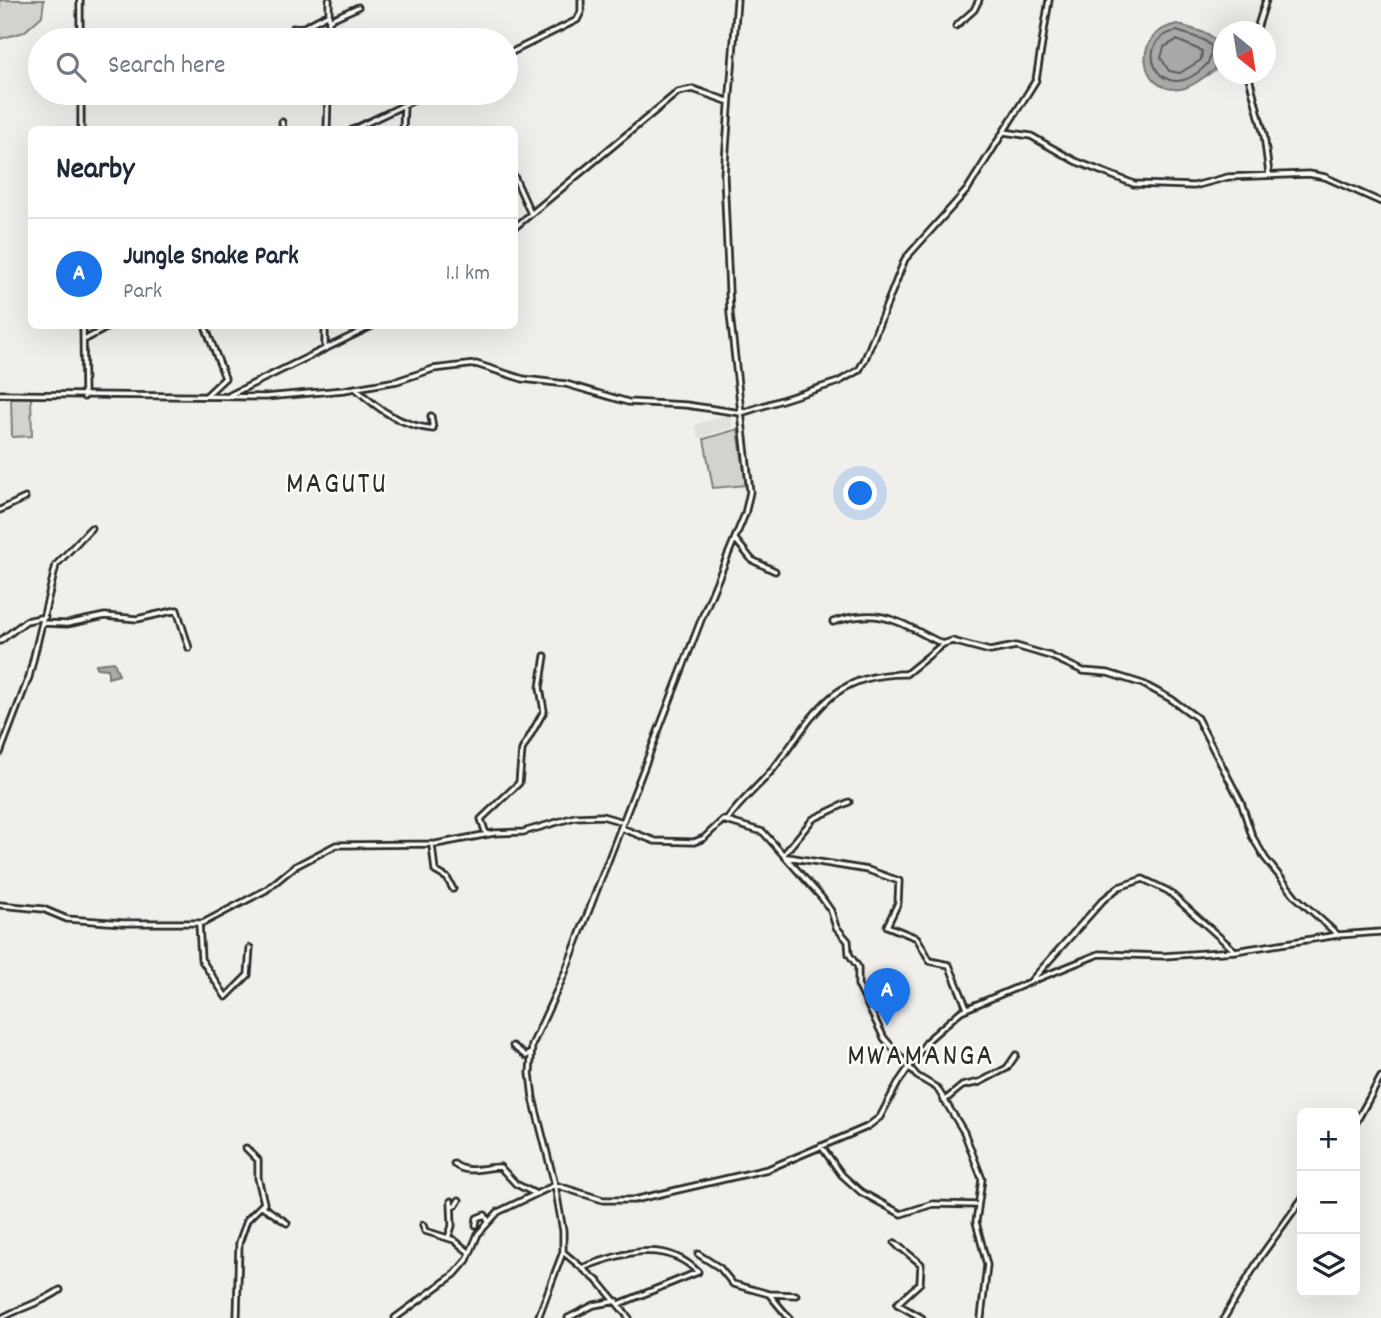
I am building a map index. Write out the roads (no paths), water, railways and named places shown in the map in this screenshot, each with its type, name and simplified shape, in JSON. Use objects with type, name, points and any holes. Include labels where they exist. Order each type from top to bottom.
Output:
[{"type":"street","points":[[80,0],[80,28]]},
{"type":"street","points":[[329,0],[329,28]]},
{"type":"street","points":[[518,49],[577,20],[581,12],[580,0]]},
{"type":"street","points":[[538,1318],[563,1252],[564,1231],[534,1098],[531,1053],[735,539],[750,492],[728,258],[724,175],[727,101],[737,0]]},
{"type":"street","points":[[956,26],[974,10],[979,0]]},
{"type":"street","points":[[0,394],[265,397],[355,388],[397,381],[433,369],[476,364],[523,379],[566,384],[628,402],[686,405],[741,413],[838,382],[859,370],[905,258],[967,190],[1035,80],[1049,0]]},
{"type":"street","points":[[1259,21],[1266,0]]},
{"type":"street","points":[[293,28],[304,27],[358,7]]},
{"type":"street","points":[[1251,84],[1264,135],[1269,174]]},
{"type":"street","points":[[518,225],[678,92],[693,89],[727,101]]},
{"type":"street","points":[[81,105],[81,126]]},
{"type":"street","points":[[327,126],[328,105]]},
{"type":"street","points":[[360,126],[404,105],[403,126]]},
{"type":"street","points":[[282,122],[282,126]]},
{"type":"street","points":[[1004,132],[1031,136],[1075,160],[1134,184],[1194,186],[1228,177],[1269,174],[1325,177],[1381,202]]},
{"type":"street","points":[[518,185],[531,214]]},
{"type":"street","points":[[83,329],[84,397]]},
{"type":"street","points":[[83,340],[104,329]]},
{"type":"street","points":[[206,329],[225,378],[206,396]]},
{"type":"street","points":[[325,329],[325,349]]},
{"type":"street","points":[[228,396],[366,329]]},
{"type":"street","points":[[355,388],[383,414],[419,428],[433,429],[431,416]]},
{"type":"street","points":[[0,510],[25,498]]},
{"type":"street","points":[[0,753],[29,677],[59,558],[91,528]]},
{"type":"street","points":[[735,539],[752,560],[775,571]]},
{"type":"street","points":[[42,623],[67,625],[105,616],[137,619],[177,610],[190,648]]},
{"type":"street","points":[[833,622],[854,615],[888,616],[943,644]]},
{"type":"street","points":[[0,641],[26,621],[44,617]]},
{"type":"street","points":[[621,828],[655,841],[694,842],[727,820],[772,771],[822,703],[851,684],[883,673],[906,674],[943,644],[952,641],[990,651],[1016,646],[1045,654],[1083,671],[1108,673],[1143,684],[1192,712],[1241,802],[1252,836],[1265,858],[1299,899],[1338,935]]},
{"type":"street","points":[[486,834],[481,819],[519,783],[522,750],[544,711],[540,688],[545,656]]},
{"type":"street","points":[[785,855],[813,819],[849,802]]},
{"type":"street","points":[[0,905],[43,909],[67,919],[199,923],[260,894],[294,867],[336,845],[432,845],[486,834],[523,832],[575,817],[602,816],[623,822]]},
{"type":"street","points":[[727,820],[760,829],[827,904],[832,921],[848,941],[851,957],[858,967],[858,985],[877,1027],[909,1068],[917,1076],[932,1083],[964,1132],[982,1179],[976,1222],[987,1265],[981,1318]]},
{"type":"street","points":[[432,845],[435,871],[447,877],[453,889]]},
{"type":"street","points":[[785,855],[868,870],[900,881],[898,903],[887,926],[917,938],[930,961],[949,965],[967,1008]]},
{"type":"street","points":[[1030,982],[1103,900],[1119,887],[1143,879],[1168,891],[1235,951]]},
{"type":"street","points":[[199,923],[201,959],[226,997],[248,975],[250,948]]},
{"type":"street","points":[[395,1318],[456,1274],[488,1221],[498,1212],[534,1193],[555,1185],[603,1200],[634,1200],[768,1169],[876,1122],[928,1040],[967,1008],[1099,954],[1164,956],[1235,951],[1338,935],[1381,932]]},
{"type":"street","points":[[513,1046],[526,1056],[531,1053]]},
{"type":"street","points":[[944,1101],[962,1086],[980,1082],[1007,1068],[1016,1055]]},
{"type":"street","points":[[1360,1115],[1381,1077]]},
{"type":"street","points":[[821,1146],[842,1175],[861,1192],[901,1214],[933,1204],[978,1205]]},
{"type":"street","points":[[246,1148],[258,1160],[262,1206],[286,1223]]},
{"type":"street","points":[[454,1164],[461,1169],[473,1171],[500,1167],[516,1184],[534,1193]]},
{"type":"street","points":[[448,1238],[452,1226],[452,1203],[456,1205],[459,1200]]},
{"type":"street","points":[[237,1318],[239,1243],[247,1220],[262,1206]]},
{"type":"street","points":[[1224,1318],[1261,1256],[1297,1206]]},
{"type":"street","points":[[476,1225],[477,1218],[485,1215],[488,1221]]},
{"type":"street","points":[[423,1225],[425,1231],[448,1238],[470,1253]]},
{"type":"street","points":[[900,1248],[895,1243],[921,1264],[920,1283],[897,1304],[922,1318]]},
{"type":"street","points":[[563,1252],[618,1302],[629,1318]]},
{"type":"street","points":[[568,1318],[594,1306],[618,1302],[698,1272],[689,1263],[664,1252],[625,1252],[582,1268]]},
{"type":"street","points":[[698,1254],[720,1268],[733,1284],[769,1294],[796,1295]]},
{"type":"street","points":[[2,1318],[21,1307],[49,1298],[60,1290]]},
{"type":"street","points":[[769,1294],[789,1318]]},
{"type":"water","points":[[1177,24],[1208,34],[1213,38],[1213,71],[1195,84],[1181,89],[1167,88],[1156,82],[1149,73],[1147,50],[1152,39],[1162,30]]},
{"type":"water","points":[[114,662],[119,675],[108,678],[108,669],[97,668],[96,664]]},
{"type":"place","name":"Jungle Snake Park","points":[[887,1026]]},
{"type":"district","name":"MAGUTU","points":[[337,486]]},
{"type":"district","name":"MWAMANGA","points":[[921,1058]]}]
